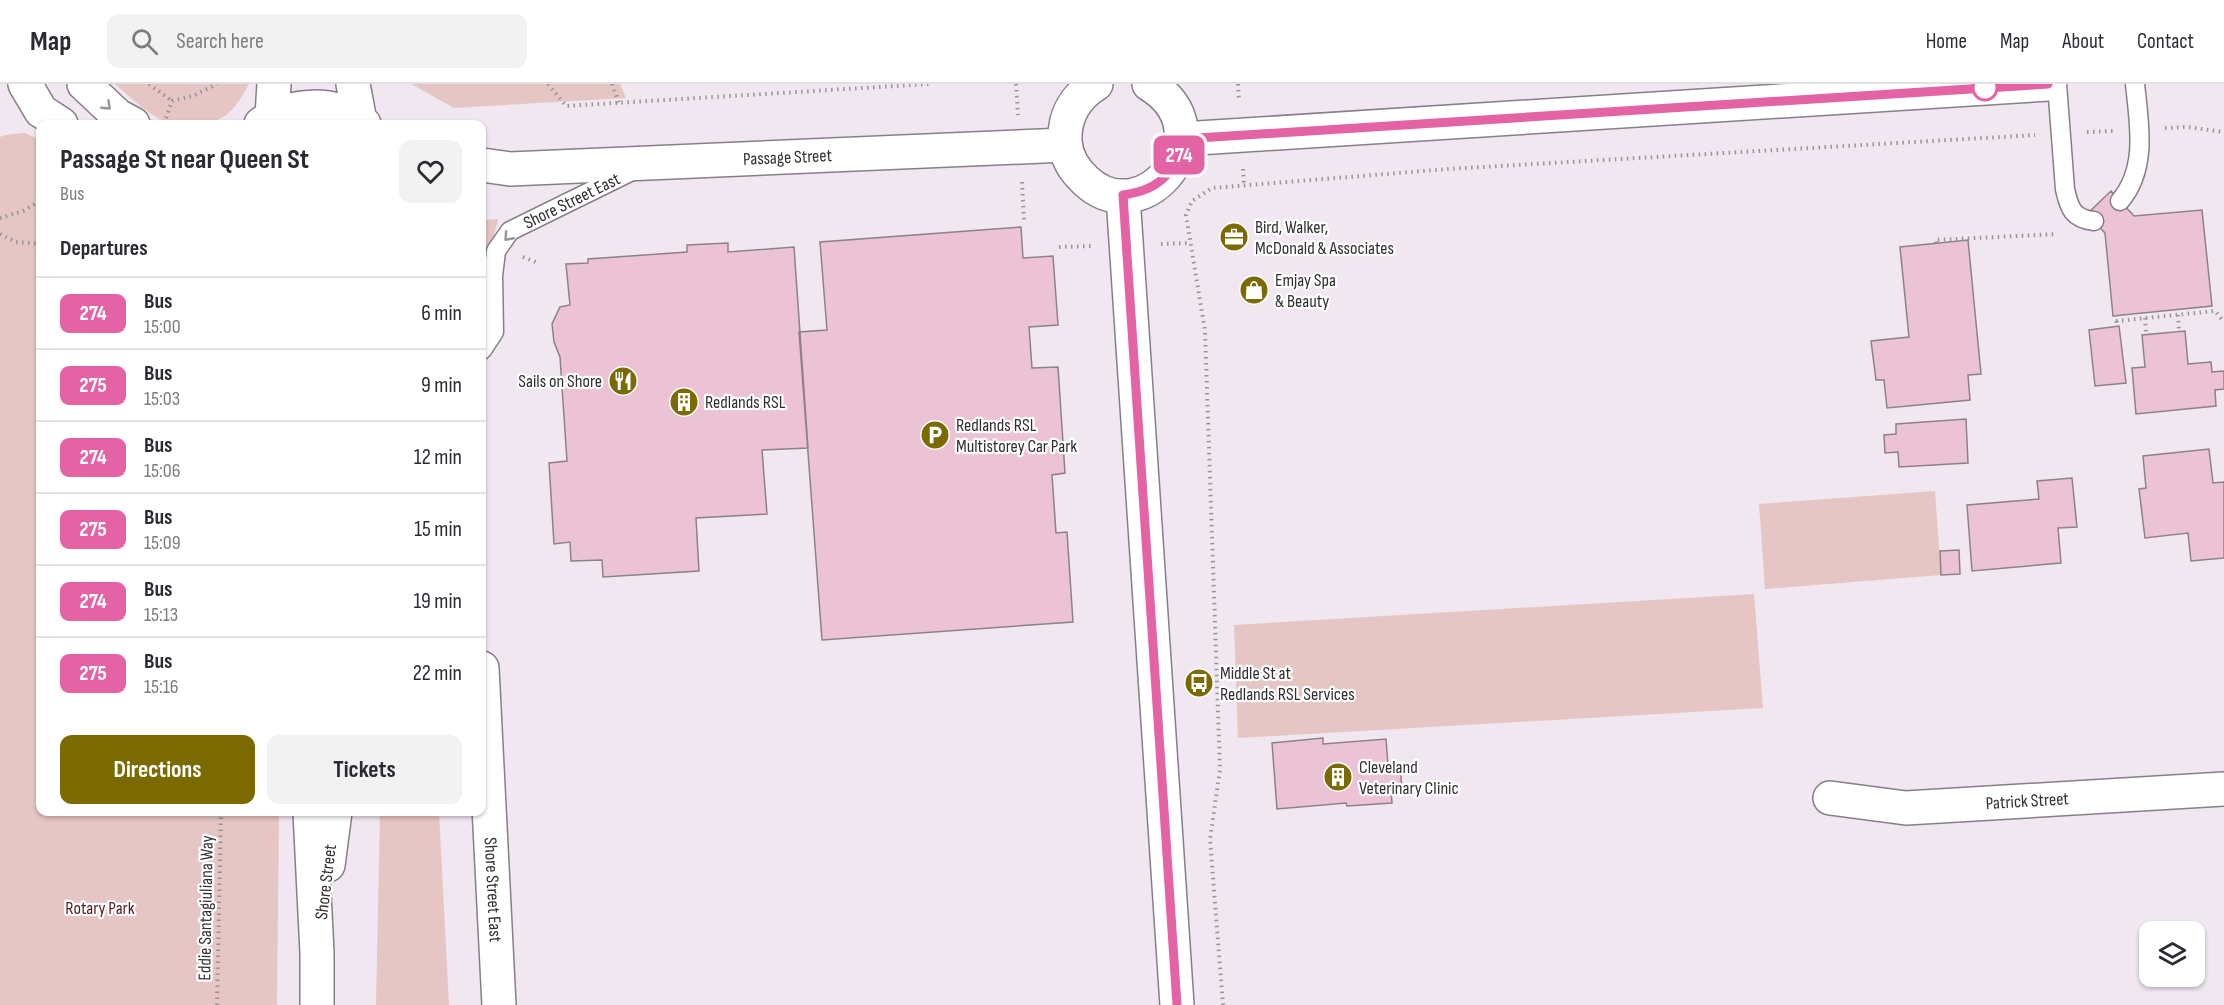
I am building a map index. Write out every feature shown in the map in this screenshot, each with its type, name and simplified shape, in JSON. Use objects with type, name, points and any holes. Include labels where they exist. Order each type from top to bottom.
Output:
[{"type":"street","points":[[25,84],[41,111],[56,120]]},
{"type":"street","points":[[84,84],[118,116],[126,120]]},
{"type":"street","points":[[267,120],[274,84]]},
{"type":"street","points":[[353,84],[361,120]]},
{"type":"street","points":[[1096,84],[1081,95],[1071,110],[1065,126],[1065,145],[1070,161],[1079,175],[1091,186],[1107,193],[1123,195],[1141,193],[1157,185],[1170,172],[1179,157],[1182,139],[1180,121],[1173,105],[1161,91],[1149,84]]},
{"type":"street","points":[[1182,139],[2048,84]]},
{"type":"street","points":[[267,120],[294,108],[317,106],[340,111],[356,120]]},
{"type":"street","name":"Passage Street","points":[[491,172],[652,162],[1065,145]]},
{"type":"street","points":[[1123,195],[1177,1005]]},
{"type":"street","name":"Shore Street East","points":[[486,747],[499,1005]]},
{"type":"street","name":"Patrick Street","points":[[1830,798],[1906,808],[2224,789]]},
{"type":"street","name":"Shore Street","points":[[310,816],[317,954],[316,1005]]},
{"type":"street","name":"Shore Street","points":[[317,954],[334,816]]},
{"type":"lane","points":[[2057,84],[2068,203],[2073,212],[2082,220],[2090,221]]},
{"type":"lane","points":[[2120,201],[2136,168],[2141,150],[2135,84]]},
{"type":"lane","name":"Shore Street East","points":[[486,344],[494,332],[493,276],[496,251],[510,231],[652,162]]},
{"type":"path","points":[[148,84],[172,101],[193,96],[217,84]]},
{"type":"path","points":[[548,84],[566,106],[930,84]]},
{"type":"path","points":[[612,84],[619,103]]},
{"type":"path","points":[[165,120],[172,101]]},
{"type":"path","points":[[1223,1005],[1210,839],[1220,770],[1205,332],[1186,215],[1192,201],[1212,188],[1448,168],[2187,127],[2224,132]]},
{"type":"path","points":[[0,218],[23,211],[36,203]]},
{"type":"path","points":[[1935,243],[1935,240],[2085,232],[2090,221]]},
{"type":"path","points":[[0,234],[16,242],[36,244]]},
{"type":"path","points":[[2116,321],[2215,311],[2224,322]]},
{"type":"path","points":[[2178,315],[2179,331]]},
{"type":"path","points":[[2145,318],[2146,334]]},
{"type":"path","name":"Eddie Santagiuliana Way","points":[[217,1005],[220,816]]},
{"type":"green space","points":[[115,84],[249,84],[231,110],[218,120],[162,120],[140,106]]},
{"type":"green space","points":[[411,84],[620,84],[626,98],[454,108]]},
{"type":"green space","name":"Rotary Park","points":[[25,133],[36,138],[36,816],[279,816],[277,1005],[0,1005],[0,137]]},
{"type":"green space","points":[[498,219],[486,265],[486,220]]},
{"type":"green space","points":[[1935,491],[1941,575],[1765,589],[1759,504]]},
{"type":"green space","points":[[1754,594],[1763,708],[1238,738],[1234,625]]},
{"type":"green space","points":[[380,816],[439,816],[449,1005],[376,1005]]},
{"type":"building","points":[[2111,191],[2134,216],[2202,210],[2212,306],[2113,316],[2105,233],[2087,214]]},
{"type":"building","name":"Redlands RSL Multistorey Car Park","points":[[1021,227],[1023,258],[1053,256],[1058,325],[1029,327],[1032,368],[1058,367],[1065,473],[1052,475],[1056,533],[1067,532],[1073,622],[822,640],[799,332],[827,330],[820,242]]},
{"type":"building","points":[[1968,240],[1981,374],[1968,375],[1970,400],[1887,408],[1884,380],[1876,380],[1871,341],[1909,337],[1900,247]]},
{"type":"building","name":"Redlands RSL","points":[[728,243],[728,252],[794,247],[808,448],[762,450],[767,514],[696,518],[699,571],[603,577],[602,560],[571,561],[570,542],[554,544],[549,463],[567,461],[560,357],[554,342],[552,324],[560,307],[570,305],[566,264],[588,263],[588,259],[687,252],[687,245]]},
{"type":"building","points":[[2119,326],[2126,383],[2095,386],[2089,330]]},
{"type":"building","points":[[2185,331],[2188,364],[2211,362],[2212,372],[2224,371],[2224,389],[2215,390],[2216,406],[2136,414],[2132,368],[2145,367],[2142,335]]},
{"type":"building","points":[[1966,419],[1968,463],[1899,467],[1898,452],[1885,453],[1884,435],[1896,434],[1896,424]]},
{"type":"building","points":[[2209,449],[2213,483],[2224,482],[2224,558],[2191,561],[2188,533],[2145,538],[2139,489],[2146,488],[2143,456]]},
{"type":"building","points":[[2072,478],[2077,527],[2058,528],[2061,563],[1972,571],[1967,505],[2039,499],[2037,481]]},
{"type":"building","points":[[1959,550],[1960,574],[1941,575],[1940,551]]},
{"type":"building","name":"Cleveland Veterinary Clinic","points":[[1323,738],[1323,744],[1386,739],[1388,765],[1400,764],[1402,790],[1391,791],[1392,803],[1347,806],[1346,803],[1277,809],[1272,743]]},
{"type":"bus line","name":"274","points":[[1177,1005],[1123,195],[1141,193],[1157,185],[1170,172],[1179,157],[1182,139],[2048,84]]},
{"type":"place","name":"Bird, Walker, McDonald & Associates","points":[[1234,237]]},
{"type":"place","name":"Emjay Spa & Beauty","points":[[1254,290]]},
{"type":"place","name":"Sails on Shore","points":[[623,381]]},
{"type":"place","name":"Redlands RSL","points":[[684,402]]},
{"type":"place","name":"Redlands RSL Multistorey Car Park","points":[[935,435]]},
{"type":"place","name":"Middle St at Redlands RSL Services","points":[[1199,683]]},
{"type":"place","name":"Cleveland Veterinary Clinic","points":[[1338,777]]}]
